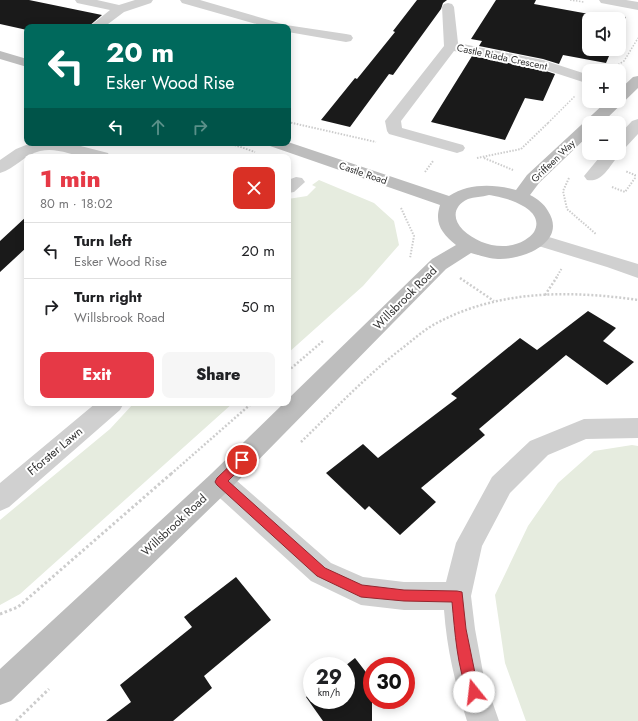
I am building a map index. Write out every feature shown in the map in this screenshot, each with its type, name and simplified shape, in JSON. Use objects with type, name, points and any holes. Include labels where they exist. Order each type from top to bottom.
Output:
[{"type":"street","points":[[81,0],[120,9]]},
{"type":"street","points":[[100,24],[120,9],[146,0]]},
{"type":"street","points":[[186,0],[270,24]]},
{"type":"street","points":[[605,0],[638,6]]},
{"type":"street","name":"Castle Riada Crescent","points":[[448,7],[451,46],[543,64],[582,78]]},
{"type":"street","points":[[291,29],[346,38]]},
{"type":"street","points":[[451,46],[393,121],[395,131],[457,148]]},
{"type":"street","points":[[0,55],[24,62]]},
{"type":"street","points":[[626,91],[638,80]]},
{"type":"street","points":[[600,116],[608,108]]},
{"type":"street","points":[[626,137],[638,124]]},
{"type":"street","name":"Griffeen Way","points":[[520,197],[533,179],[582,133]]},
{"type":"street","points":[[0,168],[14,157],[39,146]]},
{"type":"street","points":[[62,146],[91,154]]},
{"type":"street","name":"Castle Road","points":[[285,146],[450,203]]},
{"type":"street","points":[[593,176],[606,160]]},
{"type":"street","points":[[489,190],[505,192],[520,197],[532,204],[540,213],[544,222],[544,232],[539,240],[529,247],[516,251],[500,252],[484,250],[470,245],[458,238],[446,220],[446,210],[450,203],[460,196],[473,191],[489,190]]},
{"type":"street","points":[[539,240],[614,262],[638,271]]},
{"type":"street","name":"Willsbrook Road","points":[[0,690],[220,482],[438,264],[470,245]]},
{"type":"street","name":"Fforster Lawn","points":[[0,499],[108,406]]},
{"type":"street","points":[[483,721],[469,678],[460,629],[457,596],[468,543],[501,485],[539,448],[584,429],[638,428]]},
{"type":"street","points":[[220,482],[321,572],[361,591],[404,596],[457,596]]},
{"type":"path","points":[[619,64],[624,61],[638,38]]},
{"type":"path","points":[[238,146],[257,152]]},
{"type":"path","points":[[563,191],[567,209],[592,232],[599,235]]},
{"type":"path","points":[[400,207],[414,236],[409,261]]},
{"type":"path","points":[[295,447],[384,361],[434,324],[441,321],[482,304],[501,299],[559,294],[614,296],[638,300]]},
{"type":"path","points":[[291,369],[324,340]]},
{"type":"path","points":[[0,614],[18,607],[249,406]]},
{"type":"shaded area","points":[[319,180],[374,203],[394,221],[399,245],[363,286],[291,350],[291,199],[307,196],[316,187],[312,185]]},
{"type":"shaded area","points":[[131,406],[230,406],[20,594],[0,605],[0,520],[110,429]]},
{"type":"shaded area","points":[[632,445],[638,446],[638,721],[526,721],[505,663],[495,595],[528,526],[558,483],[594,451]]},
{"type":"building","points":[[0,0],[29,0],[102,15],[92,24],[24,24],[24,29],[0,24]]},
{"type":"building","points":[[417,0],[447,0],[443,3],[441,9],[393,75],[389,74],[350,127],[321,120],[395,32],[393,31]]},
{"type":"building","points":[[496,0],[536,0],[534,4],[582,13],[582,56],[609,56],[606,63],[563,55],[559,64],[543,59],[479,46],[482,41],[471,39]]},
{"type":"building","points":[[472,56],[540,69],[555,74],[543,101],[525,98],[505,140],[431,122]]},
{"type":"building","points":[[24,219],[24,250],[0,272],[0,241]]},
{"type":"building","points":[[588,311],[616,328],[603,341],[634,362],[607,385],[566,355],[479,429],[485,435],[421,488],[436,502],[400,535],[369,506],[365,510],[326,473],[363,444],[378,458],[457,398],[451,394],[520,338],[537,350]]},
{"type":"building","points":[[236,577],[271,620],[204,676],[212,688],[173,721],[106,721],[131,702],[120,685],[192,627],[184,617]]},
{"type":"building","points":[[355,658],[363,668],[363,709],[372,709],[372,721],[323,721],[314,709],[355,709]]},
{"type":"route","points":[[242,460],[220,482],[321,572],[361,591],[404,596],[457,596],[460,629],[469,678],[474,692]]}]
